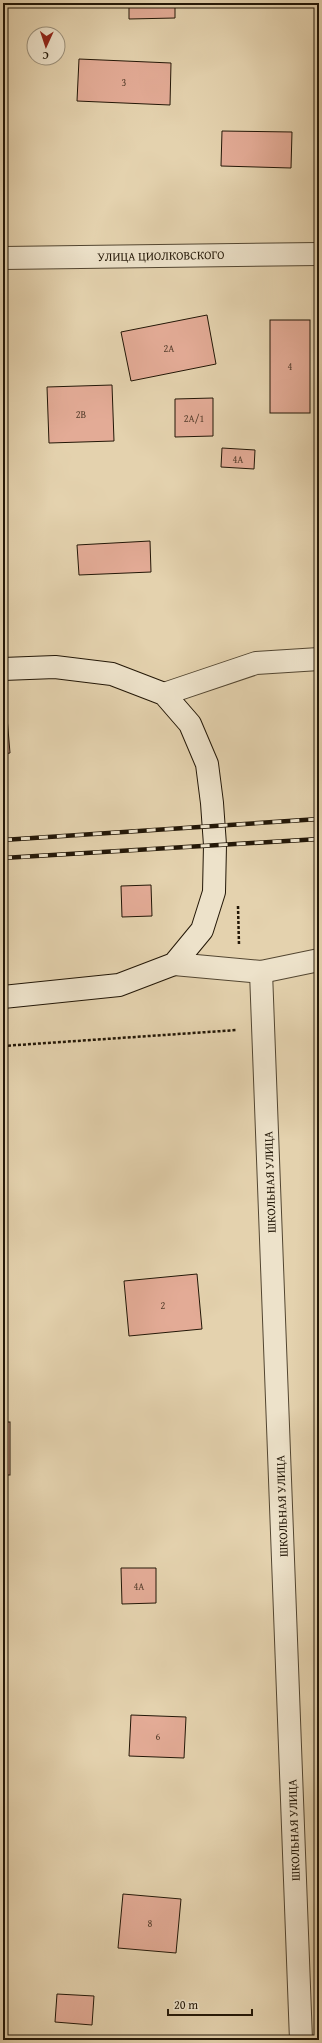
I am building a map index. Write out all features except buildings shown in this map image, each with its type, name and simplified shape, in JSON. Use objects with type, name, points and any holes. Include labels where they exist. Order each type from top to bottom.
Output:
[{"type":"street","name":"УЛИЦА ЦИОЛКОВСКОГО","points":[[3,258],[319,254]]},
{"type":"street","points":[[164,694],[256,663],[319,659]]},
{"type":"street","points":[[3,669],[56,667],[112,674],[164,694],[190,724],[207,764],[215,845],[214,892],[202,930],[174,964]]},
{"type":"street","points":[[3,997],[119,985],[174,964],[261,972],[319,960]]},
{"type":"street","name":"ШКОЛЬНАЯ УЛИЦА","points":[[261,972],[301,2040]]},
{"type":"path","points":[[3,1046],[264,1028]]},
{"type":"railway","points":[[3,840],[319,819]]},
{"type":"railway","points":[[3,858],[319,839]]}]
